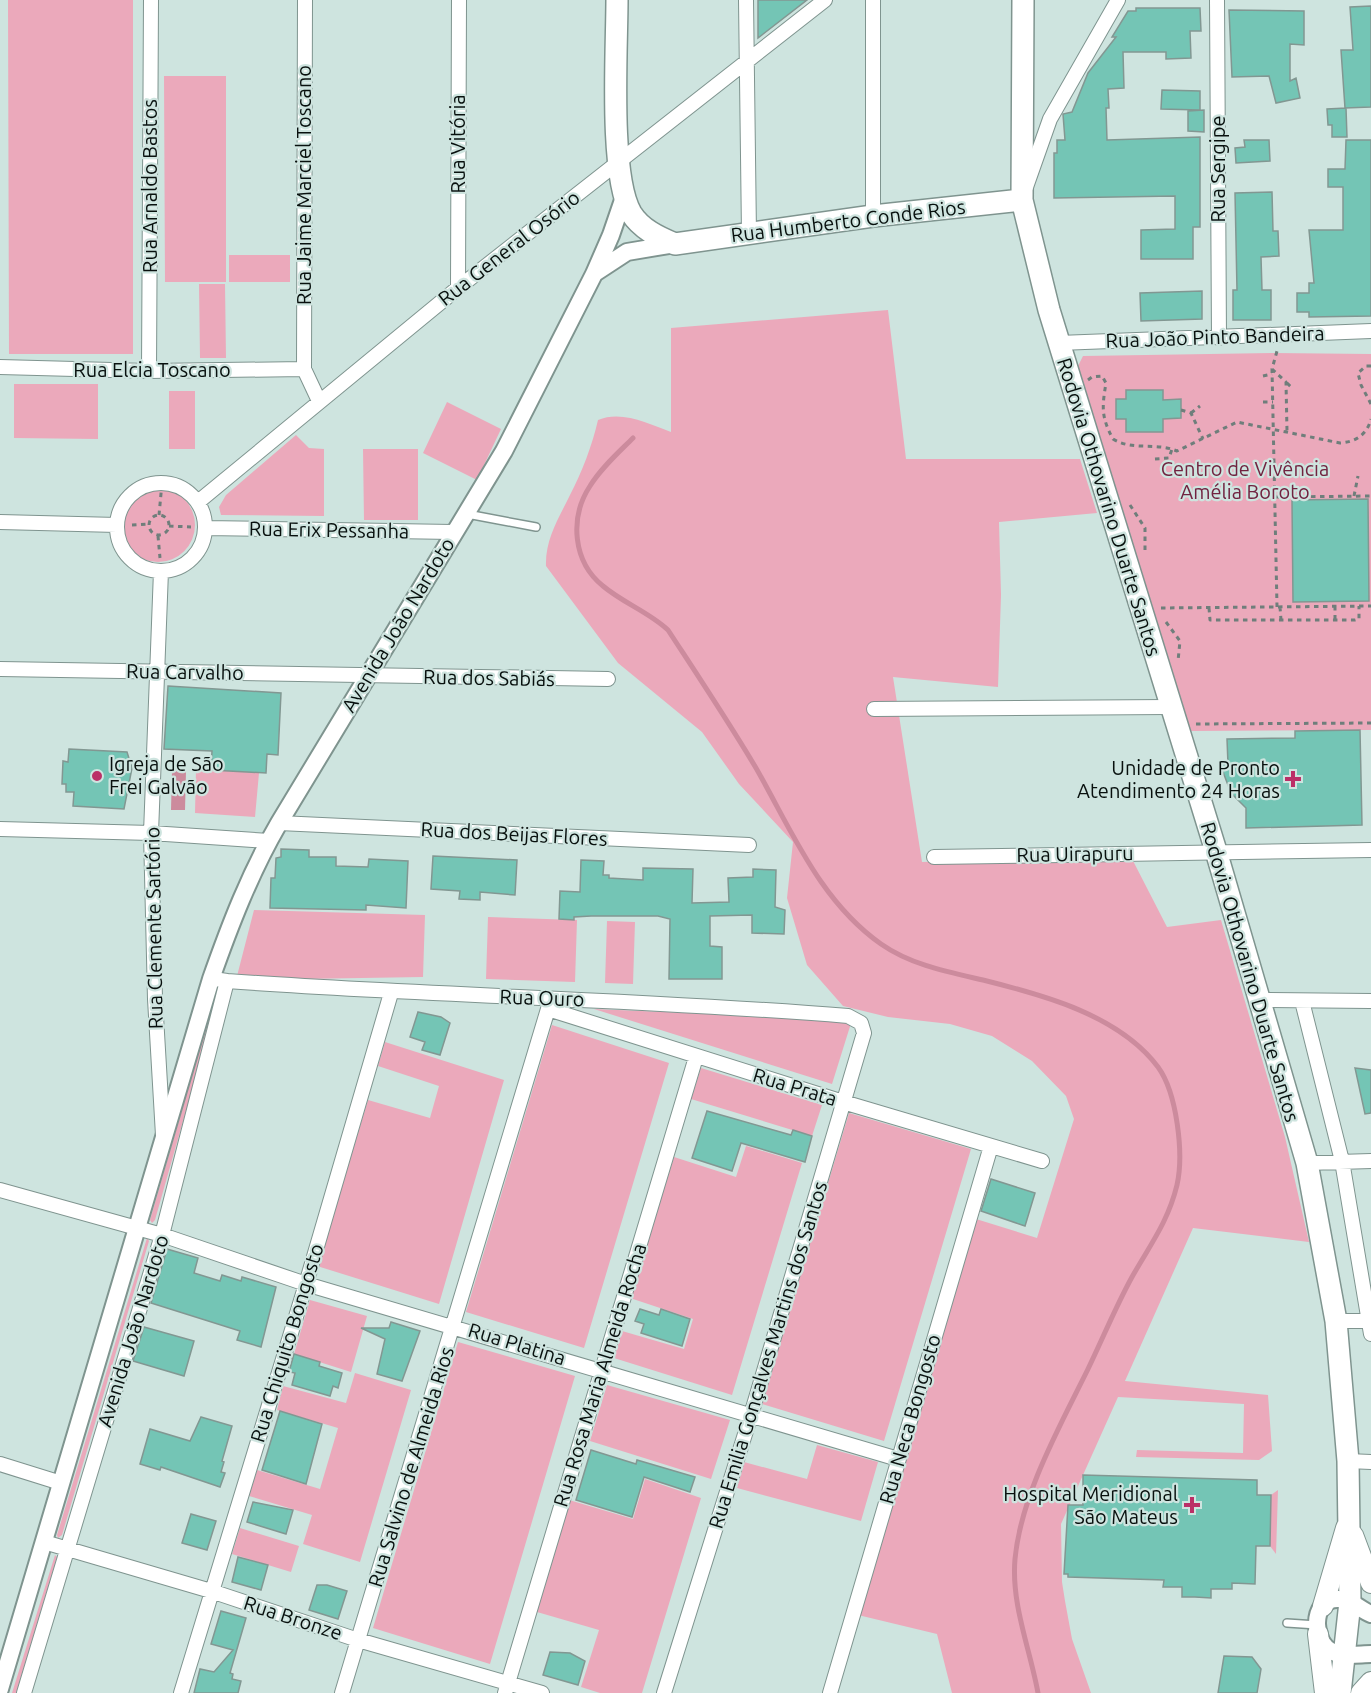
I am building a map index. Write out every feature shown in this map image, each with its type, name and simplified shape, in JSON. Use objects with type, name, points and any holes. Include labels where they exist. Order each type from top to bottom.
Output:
[{"type":"main road","points":[[617,0],[618,162],[624,197],[632,214],[642,225],[654,235],[675,244]]},
{"type":"main road","name":"Rodovia Othovarino Duarte Santos","points":[[1023,0],[1022,200],[1059,343],[1169,706],[1216,851],[1306,1163],[1336,1321],[1348,1461],[1350,1602],[1340,1693]]},
{"type":"main road","name":"Rua Humberto Conde Rios","points":[[675,244],[873,216],[1022,200]]},
{"type":"main road","points":[[1349,1520],[1359,1557],[1371,1583]]},
{"type":"main road","points":[[1323,1605],[1349,1520]]},
{"type":"main road","points":[[1317,1629],[1325,1693]]},
{"type":"main road","points":[[1361,1693],[1371,1682]]},
{"type":"street","name":"Rua Arnaldo Bastos","points":[[149,371],[150,0]]},
{"type":"street","name":"Rua Jaime Marciel Toscano","points":[[303,369],[305,0]]},
{"type":"street","name":"Rua Vitória","points":[[458,288],[459,0]]},
{"type":"street","points":[[746,0],[748,234]]},
{"type":"street","name":"Rua General Osório","points":[[198,502],[458,288],[825,0]]},
{"type":"street","points":[[873,0],[873,216]]},
{"type":"street","points":[[1022,200],[1050,119],[1118,0]]},
{"type":"street","name":"Rua Sergipe","points":[[1217,0],[1219,339]]},
{"type":"street","points":[[1024,116],[1033,120],[1050,119]]},
{"type":"street","name":"Avenida João Nardoto","points":[[24,1693],[162,1235],[233,914],[268,841],[504,451],[594,274],[624,197]]},
{"type":"street","name":"Avenida João Nardoto","points":[[594,274],[627,252],[675,244]]},
{"type":"street","name":"Rua João Pinto Bandeira","points":[[1059,343],[1219,339],[1371,331]]},
{"type":"street","name":"Rua Elcia Toscano","points":[[0,368],[149,371],[303,369]]},
{"type":"street","points":[[303,369],[319,401]]},
{"type":"street","points":[[162,483],[182,488],[198,502],[205,528],[199,550],[183,566],[161,571],[151,570],[133,561],[121,545],[117,525],[119,515],[128,498],[143,487],[162,483]]},
{"type":"street","points":[[0,522],[117,525]]},
{"type":"street","name":"Rua Erix Pessanha","points":[[205,528],[453,532]]},
{"type":"street","name":"Rua Clemente Sartório","points":[[161,571],[151,833],[155,999],[163,1140]]},
{"type":"street","name":"Rua Carvalho","points":[[0,669],[369,676]]},
{"type":"street","name":"Rua dos Sabiás","points":[[369,676],[608,680]]},
{"type":"street","points":[[874,709],[1169,706]]},
{"type":"street","name":"Rua dos Beijas Flores","points":[[279,823],[749,845]]},
{"type":"street","points":[[0,830],[151,833],[268,841]]},
{"type":"street","name":"Rua Uirapuru","points":[[934,857],[1371,850]]},
{"type":"street","name":"Avenida João Nardoto","points":[[0,1689],[163,1140],[219,980]]},
{"type":"street","name":"Rua Ouro","points":[[219,980],[549,1004],[711,1005],[857,1019]]},
{"type":"street","name":"Rua Chiquito Bongosto","points":[[181,1693],[306,1284],[391,993]]},
{"type":"street","points":[[1260,1000],[1371,1001]]},
{"type":"street","points":[[1302,1000],[1342,1161],[1371,1325],[1336,1321]]},
{"type":"street","name":"Rua Prata","points":[[549,1004],[696,1057],[1042,1161]]},
{"type":"street","name":"Rua Salvino de Almeida Rios","points":[[342,1693],[549,1004]]},
{"type":"street","name":"Rua Emilia Gonçalves Martins dos Santos","points":[[664,1693],[751,1415],[864,1033],[857,1019]]},
{"type":"street","name":"Rua Rosa Maria Almeida Rocha","points":[[507,1688],[696,1057]]},
{"type":"street","name":"Rua Neca Bongosto","points":[[830,1693],[991,1146]]},
{"type":"street","points":[[1306,1163],[1371,1161]]},
{"type":"street","name":"Rua Platina","points":[[0,1190],[162,1235],[306,1284],[602,1369],[897,1459]]},
{"type":"street","points":[[1348,1461],[1371,1462]]},
{"type":"street","points":[[0,1464],[62,1483]]},
{"type":"street","name":"Rua Bronze","points":[[44,1542],[211,1592],[507,1688],[542,1693]]},
{"type":"street","points":[[1371,1614],[1350,1602],[1336,1599],[1323,1605],[1318,1613],[1317,1629],[1328,1649],[1346,1654],[1371,1654]]},
{"type":"lane","points":[[465,514],[536,527]]},
{"type":"lane","points":[[1287,1623],[1317,1629]]},
{"type":"path","points":[[1277,351],[1272,374],[1281,620]]},
{"type":"path","points":[[1371,366],[1361,369],[1358,373],[1360,386],[1371,404]]},
{"type":"path","points":[[1272,369],[1293,389]]},
{"type":"path","points":[[1263,376],[1272,374]]},
{"type":"path","points":[[1088,386],[1088,381],[1096,376],[1102,376],[1106,383],[1101,408],[1113,439],[1126,444],[1160,445],[1183,450],[1237,422],[1273,427],[1329,442],[1349,442],[1364,434],[1371,419]]},
{"type":"path","points":[[1286,382],[1287,431]]},
{"type":"path","points":[[1263,402],[1273,402]]},
{"type":"path","points":[[1191,413],[1200,406]]},
{"type":"path","points":[[1181,410],[1191,413],[1203,439]]},
{"type":"path","points":[[1098,418],[1101,428]]},
{"type":"path","points":[[1155,459],[1169,459],[1172,449]]},
{"type":"path","points":[[1354,496],[1358,476]]},
{"type":"path","points":[[159,515],[162,483]]},
{"type":"path","points":[[1275,497],[1371,496]]},
{"type":"path","points":[[1128,501],[1145,528],[1145,560]]},
{"type":"path","points":[[159,515],[168,520],[169,526],[166,533],[158,536],[150,532],[148,524],[153,516],[159,515]]},
{"type":"path","points":[[169,526],[205,528]]},
{"type":"path","points":[[158,536],[161,571]]},
{"type":"path","points":[[1335,606],[1335,620]]},
{"type":"path","points":[[1209,608],[1210,620],[1335,620],[1359,619],[1359,606]]},
{"type":"path","points":[[1177,669],[1180,641],[1156,608],[1371,606]]},
{"type":"path","points":[[1192,720],[1200,725],[1371,723]]},
{"type":"green space","points":[[8,0],[133,0],[133,354],[9,354]]},
{"type":"green space","points":[[164,76],[226,76],[226,282],[165,282]]},
{"type":"green space","points":[[229,255],[290,255],[290,282],[229,282]]},
{"type":"green space","points":[[199,284],[225,284],[226,358],[200,358]]},
{"type":"green space","points":[[888,310],[906,459],[1080,459],[1097,513],[999,522],[1001,595],[998,687],[893,677],[922,862],[1130,855],[1167,927],[1221,920],[1285,1137],[1309,1242],[1193,1228],[1125,1381],[1268,1395],[1272,1451],[1259,1460],[1136,1457],[1137,1450],[1243,1453],[1244,1404],[1118,1397],[1061,1524],[1062,1582],[1065,1601],[1072,1639],[1091,1693],[952,1693],[937,1634],[858,1615],[976,1219],[1037,1238],[1074,1119],[1066,1096],[1032,1061],[992,1036],[950,1024],[888,1017],[843,1006],[807,965],[787,898],[793,842],[739,784],[702,732],[618,663],[546,566],[550,538],[583,468],[598,420],[607,417],[626,417],[671,432],[671,328]]},
{"type":"green space","name":"Centro de Vivência Amélia Boroto","points":[[1371,354],[1371,730],[1190,731],[1077,368],[1083,356]]},
{"type":"green space","points":[[14,384],[98,384],[98,439],[14,438]]},
{"type":"green space","points":[[169,391],[195,391],[195,449],[169,449]]},
{"type":"green space","points":[[447,402],[501,429],[477,480],[423,453]]},
{"type":"green space","points":[[296,435],[309,448],[324,449],[324,516],[221,515],[219,507],[226,495]]},
{"type":"green space","points":[[363,449],[418,449],[418,520],[364,520]]},
{"type":"green space","points":[[158,488],[172,491],[184,499],[192,511],[195,525],[192,539],[184,551],[172,559],[158,562],[144,559],[132,551],[124,539],[121,525],[124,511],[132,499],[144,491]]},
{"type":"green space","points":[[196,769],[259,773],[255,817],[195,813]]},
{"type":"green space","points":[[254,910],[425,915],[423,977],[236,980]]},
{"type":"green space","points":[[488,917],[577,920],[575,982],[486,979]]},
{"type":"green space","points":[[607,921],[635,922],[633,984],[605,983]]},
{"type":"green space","points":[[216,993],[219,994],[155,1220],[152,1223],[150,1220]]},
{"type":"green space","points":[[594,1009],[852,1020],[832,1084]]},
{"type":"green space","points":[[552,1025],[669,1063],[584,1348],[466,1312]]},
{"type":"green space","points":[[385,1042],[504,1080],[439,1304],[317,1266],[368,1100],[430,1118],[439,1086],[378,1066]]},
{"type":"green space","points":[[701,1068],[822,1105],[812,1136],[691,1099]]},
{"type":"green space","points":[[849,1113],[971,1149],[884,1441],[762,1404]]},
{"type":"green space","points":[[746,1146],[802,1163],[732,1395],[614,1358],[622,1331],[684,1349],[693,1319],[630,1298],[674,1157],[736,1177]]},
{"type":"green space","points":[[147,1238],[149,1241],[62,1535],[58,1538],[57,1535]]},
{"type":"green space","points":[[310,1300],[367,1316],[351,1372],[294,1354]]},
{"type":"green space","points":[[458,1342],[575,1376],[490,1664],[373,1628]]},
{"type":"green space","points":[[355,1373],[411,1390],[360,1562],[303,1544],[312,1515],[249,1496],[257,1470],[320,1489],[338,1428],[277,1410],[283,1386],[346,1403]]},
{"type":"green space","points":[[607,1385],[730,1420],[711,1479],[590,1441]]},
{"type":"green space","points":[[817,1445],[878,1462],[861,1521],[737,1488],[744,1462],[807,1479]]},
{"type":"green space","points":[[645,1479],[701,1498],[642,1693],[600,1693],[581,1687],[599,1630],[537,1612],[569,1500],[633,1519]]},
{"type":"green space","points":[[1278,1490],[1276,1554],[1270,1546],[1271,1495]]},
{"type":"green space","points":[[240,1528],[299,1546],[291,1572],[232,1554]]},
{"type":"green space","points":[[55,1555],[57,1557],[16,1693],[12,1693]]},
{"type":"shaded area","points":[[172,771],[186,771],[185,810],[171,810]]},
{"type":"building","points":[[758,0],[807,0],[758,38]]},
{"type":"building","points":[[1371,6],[1371,107],[1345,108],[1341,50],[1353,50],[1350,7]]},
{"type":"building","points":[[1136,8],[1200,8],[1201,31],[1190,31],[1191,58],[1166,59],[1166,52],[1123,52],[1124,88],[1108,89],[1109,108],[1106,108],[1107,140],[1200,137],[1200,227],[1193,227],[1193,259],[1141,259],[1141,230],[1175,229],[1175,196],[1054,198],[1054,153],[1057,153],[1057,140],[1065,140],[1063,114],[1072,112],[1088,73],[1116,37],[1112,37],[1128,11],[1136,11]]},
{"type":"building","points":[[1229,10],[1304,11],[1304,45],[1290,44],[1290,81],[1296,78],[1300,98],[1276,103],[1269,76],[1232,77]]},
{"type":"building","points":[[1162,90],[1200,91],[1200,110],[1161,109]]},
{"type":"building","points":[[1346,108],[1347,137],[1332,137],[1332,125],[1328,125],[1327,109]]},
{"type":"building","points":[[1204,110],[1204,132],[1188,131],[1188,111]]},
{"type":"building","points":[[1244,140],[1269,140],[1270,161],[1236,163],[1235,148],[1245,147]]},
{"type":"building","points":[[1346,140],[1371,140],[1371,316],[1309,317],[1309,312],[1297,312],[1297,293],[1309,293],[1309,283],[1314,283],[1309,230],[1343,230],[1343,187],[1328,187],[1328,169],[1345,169]]},
{"type":"building","points":[[1272,192],[1273,231],[1278,231],[1279,256],[1261,257],[1262,290],[1271,290],[1271,320],[1233,320],[1233,290],[1237,290],[1235,193]]},
{"type":"building","points":[[1202,291],[1202,319],[1141,321],[1140,293]]},
{"type":"building","points":[[1126,390],[1163,390],[1163,400],[1181,399],[1181,418],[1163,419],[1163,432],[1126,432],[1126,419],[1116,419],[1116,399],[1126,399]]},
{"type":"building","points":[[1368,499],[1369,601],[1293,602],[1292,500]]},
{"type":"building","points":[[168,686],[281,693],[278,755],[267,754],[266,773],[211,770],[212,751],[164,749]]},
{"type":"building","name":"Unidade de Pronto Atendimento 24 Horas","points":[[1360,730],[1362,825],[1246,828],[1246,808],[1231,793],[1220,764],[1228,764],[1227,739],[1295,738],[1295,731]]},
{"type":"building","name":"Igreja de São Frei Galvão","points":[[69,749],[127,752],[132,768],[124,809],[73,806],[74,792],[66,792],[66,784],[62,784],[63,761],[68,762]]},
{"type":"building","points":[[281,849],[309,850],[309,857],[336,857],[336,866],[368,867],[369,859],[408,861],[406,908],[366,905],[366,910],[270,908],[271,878],[275,878],[276,858],[281,857]]},
{"type":"building","points":[[433,856],[517,860],[515,895],[480,892],[480,900],[459,899],[460,891],[431,889]]},
{"type":"building","points":[[581,860],[604,861],[603,875],[609,875],[609,878],[643,880],[643,868],[693,869],[692,903],[729,902],[728,878],[753,877],[753,869],[776,870],[775,907],[785,910],[784,934],[752,933],[752,915],[710,916],[710,946],[722,947],[722,979],[669,979],[670,919],[658,916],[591,916],[574,917],[574,920],[559,919],[560,891],[580,892]]},
{"type":"building","points":[[418,1012],[441,1017],[450,1023],[440,1055],[422,1050],[425,1042],[410,1037]]},
{"type":"building","points":[[1355,1068],[1371,1070],[1371,1113],[1365,1114]]},
{"type":"building","points":[[707,1111],[791,1135],[793,1130],[812,1136],[805,1162],[741,1143],[732,1171],[692,1158]]},
{"type":"building","points":[[991,1179],[1035,1193],[1025,1226],[981,1211]]},
{"type":"building","points":[[167,1249],[198,1258],[194,1273],[220,1281],[222,1275],[241,1281],[242,1277],[276,1287],[261,1347],[237,1340],[240,1331],[151,1303]]},
{"type":"building","points":[[640,1309],[659,1315],[661,1309],[690,1319],[682,1346],[641,1333],[644,1324],[635,1321]]},
{"type":"building","points":[[391,1322],[420,1331],[402,1381],[377,1374],[385,1339],[361,1328],[389,1328]]},
{"type":"building","points":[[144,1327],[194,1341],[184,1376],[133,1361]]},
{"type":"building","points":[[294,1354],[320,1362],[319,1366],[342,1373],[338,1388],[333,1386],[330,1396],[292,1385],[295,1373],[289,1372]]},
{"type":"building","points":[[280,1411],[322,1424],[306,1484],[262,1470]]},
{"type":"building","points":[[201,1417],[232,1426],[222,1461],[224,1462],[221,1472],[225,1473],[220,1487],[161,1467],[160,1470],[140,1464],[150,1429],[190,1441]]},
{"type":"building","points":[[591,1450],[636,1464],[637,1460],[695,1477],[690,1492],[644,1477],[632,1517],[576,1500]]},
{"type":"building","points":[[1083,1475],[1257,1480],[1257,1495],[1271,1495],[1270,1546],[1256,1546],[1255,1584],[1232,1583],[1232,1589],[1211,1589],[1211,1598],[1182,1597],[1182,1587],[1163,1587],[1164,1580],[1068,1577],[1068,1574],[1064,1574],[1068,1505],[1083,1505]]},
{"type":"building","points":[[253,1502],[293,1510],[286,1534],[247,1522]]},
{"type":"building","points":[[191,1514],[216,1521],[207,1550],[182,1543]]},
{"type":"building","points":[[238,1557],[268,1565],[261,1590],[232,1582]]},
{"type":"building","points":[[317,1585],[327,1585],[347,1591],[338,1619],[309,1610]]},
{"type":"building","points":[[221,1611],[246,1618],[230,1673],[233,1674],[232,1679],[241,1681],[238,1693],[194,1693],[200,1669],[214,1672],[233,1650],[211,1644]]},
{"type":"building","points":[[550,1652],[570,1653],[585,1661],[578,1685],[543,1675]]},
{"type":"building","points":[[1224,1656],[1252,1657],[1261,1669],[1257,1693],[1218,1693]]},
{"type":"waterway","points":[[633,438],[599,473],[583,498],[577,525],[577,539],[585,565],[603,586],[668,630],[756,768],[809,864],[841,907],[881,944],[905,957],[930,967],[1054,1000],[1101,1021],[1142,1049],[1158,1067],[1170,1092],[1177,1124],[1180,1157],[1177,1185],[1169,1210],[1120,1299],[1054,1437],[1033,1486],[1019,1535],[1015,1559],[1018,1610],[1038,1693]]},
{"type":"place","name":"Igreja de São Frei Galvão","points":[[97,776]]},
{"type":"place","name":"Unidade de Pronto Atendimento 24 Horas","points":[[1293,779]]},
{"type":"place","name":"Hospital Meridional São Mateus","points":[[1192,1505]]}]
